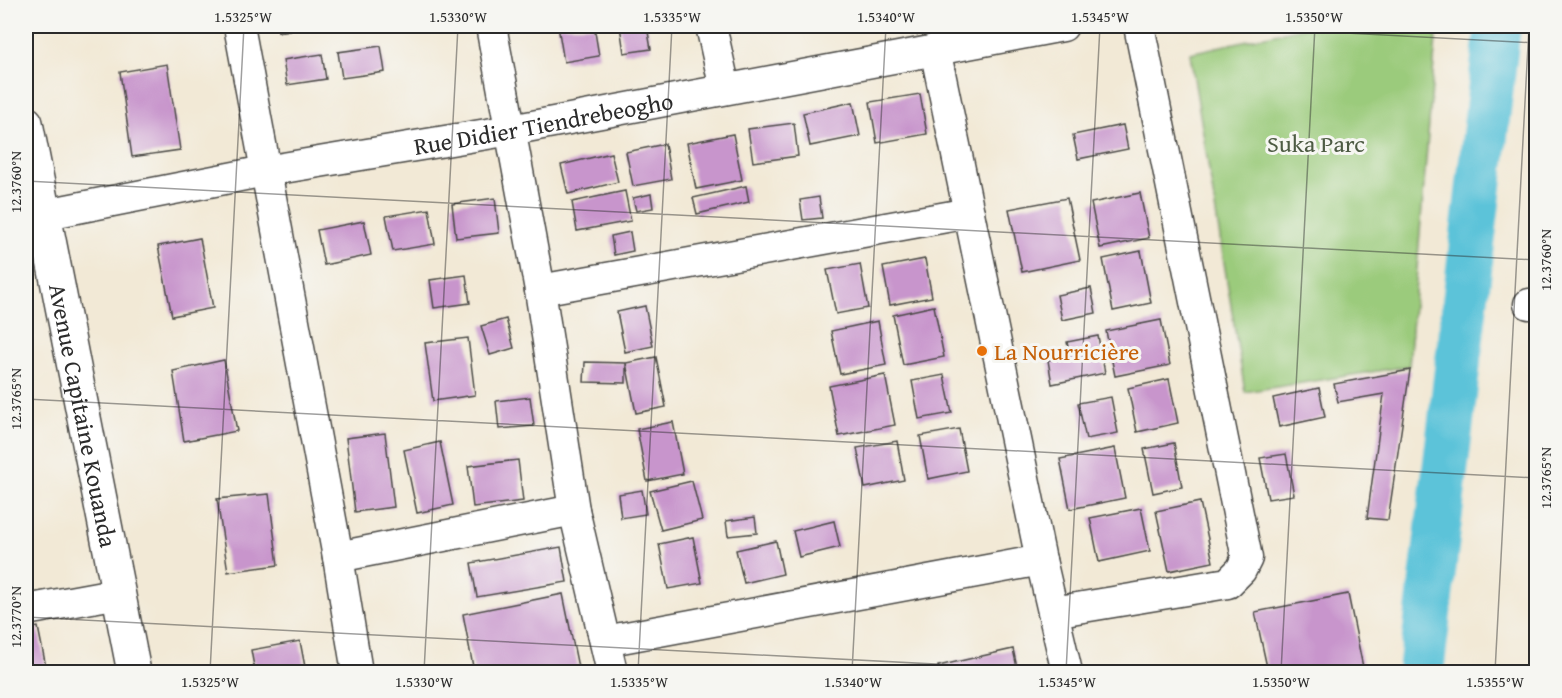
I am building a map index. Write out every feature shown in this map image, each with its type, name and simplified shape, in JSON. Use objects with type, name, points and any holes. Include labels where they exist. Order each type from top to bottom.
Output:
[{"type":"street","points":[[239,26],[338,556],[357,672]]},
{"type":"street","points":[[491,26],[540,290],[574,510],[612,672]]},
{"type":"street","points":[[711,26],[725,89]]},
{"type":"street","name":"Rue Didier Tiendrebeogho","points":[[34,216],[265,171],[511,130],[1063,26]]},
{"type":"street","points":[[1053,612],[1227,583],[1241,570],[1247,558],[1139,26]]},
{"type":"street","points":[[935,49],[1041,560],[1067,672]]},
{"type":"street","name":"Avenue Capitaine Kouanda","points":[[26,123],[34,216],[119,592],[134,672]]},
{"type":"street","points":[[540,290],[969,213]]},
{"type":"street","points":[[338,556],[574,510]]},
{"type":"street","points":[[605,641],[1041,560]]},
{"type":"street","points":[[26,610],[119,592]]},
{"type":"green space","name":"Suka Parc","points":[[1310,26],[1437,26],[1409,366],[1245,392],[1190,53]]},
{"type":"building","points":[[277,26],[312,26],[312,27],[278,32]]},
{"type":"building","points":[[558,26],[594,26],[599,56],[564,62]]},
{"type":"building","points":[[620,26],[647,26],[651,49],[624,53]]},
{"type":"building","points":[[381,46],[385,72],[342,78],[338,52]]},
{"type":"building","points":[[322,54],[326,79],[287,85],[283,60]]},
{"type":"building","points":[[167,64],[180,150],[132,157],[120,72]]},
{"type":"building","points":[[920,94],[927,134],[877,143],[870,102]]},
{"type":"building","points":[[853,102],[860,136],[810,146],[803,113]]},
{"type":"building","points":[[794,123],[798,156],[753,162],[748,129]]},
{"type":"building","points":[[1123,125],[1128,149],[1078,159],[1073,135]]},
{"type":"building","points":[[733,134],[742,180],[696,189],[687,143]]},
{"type":"building","points":[[665,144],[671,179],[633,186],[626,152]]},
{"type":"building","points":[[611,153],[618,182],[568,194],[561,165]]},
{"type":"building","points":[[746,186],[749,202],[697,214],[693,198]]},
{"type":"building","points":[[625,191],[631,221],[577,231],[572,202]]},
{"type":"building","points":[[1140,193],[1149,238],[1100,248],[1091,203]]},
{"type":"building","points":[[651,194],[653,208],[636,211],[633,198]]},
{"type":"building","points":[[819,197],[822,218],[803,220],[800,200]]},
{"type":"building","points":[[495,198],[499,233],[456,238],[452,204]]},
{"type":"building","points":[[1067,198],[1080,260],[1022,272],[1009,209]]},
{"type":"building","points":[[429,209],[435,244],[393,251],[386,216]]},
{"type":"building","points":[[364,221],[371,255],[324,265],[317,230]]},
{"type":"building","points":[[630,232],[633,251],[614,255],[611,236]]},
{"type":"building","points":[[200,238],[213,308],[172,316],[158,246]]},
{"type":"building","points":[[1141,251],[1151,303],[1113,311],[1103,259]]},
{"type":"building","points":[[925,259],[932,297],[890,305],[883,267]]},
{"type":"building","points":[[860,264],[868,308],[836,314],[827,270]]},
{"type":"building","points":[[466,275],[470,303],[434,308],[430,280]]},
{"type":"building","points":[[1091,288],[1096,313],[1062,320],[1057,295]]},
{"type":"building","points":[[645,306],[653,346],[625,352],[617,312]]},
{"type":"building","points":[[934,306],[944,357],[903,365],[893,315]]},
{"type":"building","points":[[506,319],[514,348],[490,355],[481,326]]},
{"type":"building","points":[[1161,320],[1170,365],[1115,376],[1106,331]]},
{"type":"building","points":[[878,321],[886,365],[840,374],[831,331]]},
{"type":"building","points":[[1098,336],[1105,373],[1052,384],[1048,360],[1070,356],[1067,342]]},
{"type":"building","points":[[468,338],[475,395],[433,401],[425,343]]},
{"type":"building","points":[[656,357],[666,407],[636,413],[626,363]]},
{"type":"building","points":[[224,360],[237,431],[184,441],[173,371]]},
{"type":"building","points":[[585,362],[626,363],[626,383],[584,382]]},
{"type":"building","points":[[1410,370],[1388,520],[1367,518],[1384,394],[1338,402],[1334,384]]},
{"type":"building","points":[[885,375],[895,425],[839,436],[829,386]]},
{"type":"building","points":[[944,375],[952,413],[919,419],[912,381]]},
{"type":"building","points":[[1169,379],[1178,423],[1137,432],[1128,388]]},
{"type":"building","points":[[1319,388],[1325,417],[1279,427],[1273,398]]},
{"type":"building","points":[[530,397],[534,426],[499,429],[496,401]]},
{"type":"building","points":[[1111,397],[1118,433],[1086,439],[1078,403]]},
{"type":"building","points":[[673,422],[683,474],[647,481],[637,429]]},
{"type":"building","points":[[959,429],[967,471],[928,479],[920,436]]},
{"type":"building","points":[[385,433],[394,507],[355,512],[346,438]]},
{"type":"building","points":[[897,441],[904,480],[865,488],[857,448]]},
{"type":"building","points":[[440,442],[453,505],[417,513],[404,450]]},
{"type":"building","points":[[1174,443],[1182,487],[1153,493],[1144,449]]},
{"type":"building","points":[[1115,448],[1125,498],[1070,509],[1060,459]]},
{"type":"building","points":[[1286,454],[1294,495],[1268,499],[1260,458]]},
{"type":"building","points":[[518,460],[523,501],[473,507],[468,466]]},
{"type":"building","points":[[692,481],[702,520],[661,530],[650,491]]},
{"type":"building","points":[[642,490],[646,514],[621,518],[618,494]]},
{"type":"building","points":[[269,494],[278,565],[228,572],[217,499]]},
{"type":"building","points":[[1200,502],[1213,562],[1169,571],[1156,511]]},
{"type":"building","points":[[1141,508],[1150,551],[1099,562],[1090,518]]},
{"type":"building","points":[[755,517],[757,533],[728,536],[726,521]]},
{"type":"building","points":[[834,521],[840,547],[799,557],[793,531]]},
{"type":"building","points":[[693,537],[702,583],[668,589],[659,544]]},
{"type":"building","points":[[776,541],[783,574],[744,583],[736,550]]},
{"type":"building","points":[[561,547],[567,582],[477,597],[471,563]]},
{"type":"building","points":[[563,594],[579,672],[474,672],[463,614]]},
{"type":"building","points":[[1348,594],[1364,672],[1268,672],[1255,612]]},
{"type":"building","points":[[38,627],[47,672],[26,672],[26,629]]},
{"type":"building","points":[[300,641],[306,672],[255,672],[251,650]]},
{"type":"building","points":[[1013,649],[1018,672],[940,672],[938,666]]},
{"type":"waterway","points":[[1421,672],[1498,26]]},
{"type":"place","name":"La Nourricière","points":[[982,351]]}]
